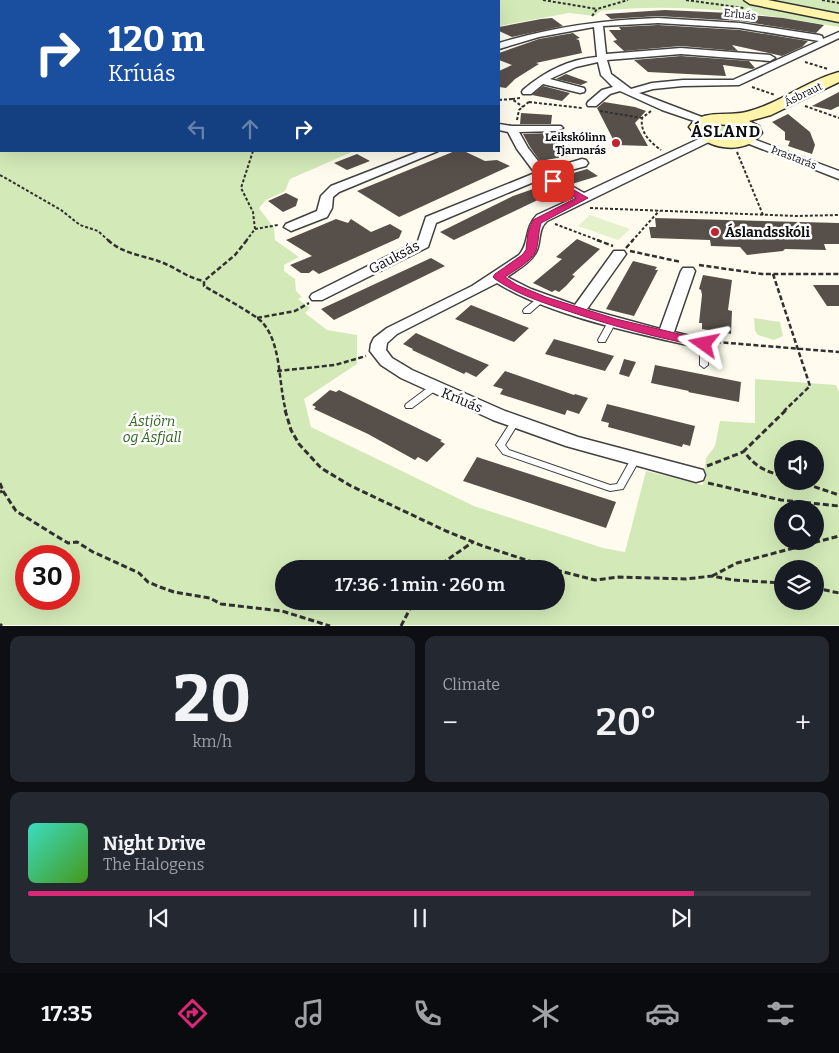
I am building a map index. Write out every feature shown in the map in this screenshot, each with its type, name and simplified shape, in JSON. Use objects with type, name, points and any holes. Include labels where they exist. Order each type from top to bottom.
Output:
[{"type":"street","points":[[750,0],[839,18]]},
{"type":"street","name":"Erluás","points":[[500,46],[533,36],[594,25],[644,22],[706,23],[761,28],[818,38]]},
{"type":"street","points":[[594,25],[606,76],[620,88],[703,121]]},
{"type":"street","points":[[630,92],[668,84],[738,82],[839,35]]},
{"type":"street","points":[[527,92],[540,80],[578,63],[603,58],[681,51],[770,58]]},
{"type":"street","name":"Ásbraut","points":[[734,120],[766,112],[837,74]]},
{"type":"street","points":[[540,80],[580,90]]},
{"type":"street","points":[[592,104],[606,92],[620,88]]},
{"type":"street","name":"Ásbraut","points":[[745,137],[766,112]]},
{"type":"street","points":[[378,353],[378,345],[382,338],[392,331],[498,277],[526,257],[531,250],[533,232],[537,222],[542,218],[709,138],[745,137],[742,122],[716,118],[703,121],[699,124],[698,131],[709,138]]},
{"type":"street","points":[[500,127],[516,129],[557,128]]},
{"type":"street","points":[[516,129],[523,149],[542,174],[583,198]]},
{"type":"street","name":"Þrastarás","points":[[745,137],[837,172]]},
{"type":"street","points":[[292,227],[322,214],[326,208],[327,196],[335,189],[429,152]]},
{"type":"street","name":"Gauksás","points":[[317,297],[423,244],[427,238],[428,224],[431,220],[542,174],[582,163]]},
{"type":"street","points":[[578,311],[618,250]]},
{"type":"street","points":[[665,335],[690,266]]},
{"type":"street","points":[[498,277],[514,287],[542,299],[578,311],[612,322],[704,344]]},
{"type":"street","name":"Kríuás","points":[[378,353],[390,365],[432,388],[514,422],[570,441],[696,475]]},
{"type":"lane","points":[[527,311],[542,299]]},
{"type":"lane","points":[[602,340],[612,322]]},
{"type":"lane","points":[[704,344],[704,365]]},
{"type":"lane","points":[[409,406],[432,388]]},
{"type":"lane","points":[[514,422],[500,445],[506,452],[610,488],[620,488],[635,459]]},
{"type":"path","points":[[543,0],[597,9],[628,0]]},
{"type":"path","points":[[822,0],[839,4]]},
{"type":"path","points":[[594,25],[588,22],[597,9]]},
{"type":"path","points":[[791,57],[837,74]]},
{"type":"path","points":[[738,82],[781,97]]},
{"type":"path","points":[[516,129],[517,115],[532,97],[527,92]]},
{"type":"path","points":[[500,100],[512,99]]},
{"type":"path","points":[[798,103],[839,118]]},
{"type":"path","points":[[577,107],[581,104]]},
{"type":"path","points":[[664,106],[646,115],[642,118],[640,124],[649,141],[671,156]]},
{"type":"path","points":[[745,137],[763,215]]},
{"type":"path","points":[[204,281],[235,255],[255,228],[253,212],[241,188],[253,152]]},
{"type":"path","points":[[0,175],[61,210],[80,225],[98,231],[111,243],[131,253],[159,260],[194,279],[204,281]]},
{"type":"path","points":[[566,207],[819,217],[839,215]]},
{"type":"path","points":[[659,211],[624,249],[690,266],[773,274],[839,274]]},
{"type":"path","points":[[542,218],[618,250]]},
{"type":"path","points":[[255,228],[280,224],[292,227]]},
{"type":"path","points":[[773,274],[806,368],[810,386],[744,451],[702,468],[696,475],[706,482],[781,500],[839,506]]},
{"type":"path","points":[[204,281],[204,286],[208,290],[228,300],[262,322],[272,339],[276,354],[280,396],[291,430],[299,444],[321,468],[351,486],[473,542],[528,560]]},
{"type":"path","points":[[256,318],[295,311],[317,297]]},
{"type":"path","points":[[704,344],[716,342],[839,352]]},
{"type":"path","points":[[277,371],[335,365],[378,353]]},
{"type":"path","points":[[744,451],[748,461],[755,466],[774,473]]},
{"type":"path","points":[[0,482],[1,492],[16,511],[68,543],[77,542],[93,552],[139,573],[148,582],[174,592],[210,598],[221,604],[282,611],[330,626]]},
{"type":"path","points":[[824,490],[839,495]]},
{"type":"path","points":[[712,576],[718,571],[735,564],[810,547],[839,536]]},
{"type":"path","points":[[447,560],[473,542]]},
{"type":"path","points":[[565,572],[595,580],[619,577],[686,579],[712,576],[734,580],[774,582]]},
{"type":"path","points":[[824,590],[839,593]]},
{"type":"path","points":[[401,626],[409,610]]},
{"type":"green space","points":[[500,0],[740,0],[839,21],[839,27],[750,13],[690,8],[600,11],[595,16],[569,13],[500,26]]},
{"type":"green space","points":[[757,0],[839,0],[839,17]]},
{"type":"green space","points":[[727,122],[745,130],[744,135],[726,137],[708,131],[707,128],[711,124]]},
{"type":"green space","name":"Ástjörn og Ásfjall","points":[[0,152],[352,152],[290,179],[285,191],[266,200],[259,208],[274,228],[275,240],[299,257],[284,265],[284,271],[295,279],[296,291],[302,297],[298,299],[310,308],[305,313],[327,330],[357,335],[357,364],[304,399],[311,427],[474,506],[603,548],[625,552],[646,471],[703,485],[706,458],[715,446],[720,421],[755,423],[755,379],[836,385],[839,392],[839,625],[0,625]]},
{"type":"green space","points":[[590,215],[630,229],[618,240],[578,226]]},
{"type":"green space","points":[[754,318],[780,322],[783,336],[774,340],[758,335],[755,331]]},
{"type":"building","points":[[665,10],[783,18],[824,25],[816,33],[740,21],[658,16],[611,19],[605,14]]},
{"type":"building","points":[[552,18],[563,26],[512,37],[500,31],[500,27]]},
{"type":"building","points":[[658,25],[740,30],[808,41],[802,47],[782,56],[732,45],[738,51],[681,46],[624,51],[613,41],[617,40],[609,30],[621,30],[619,27]]},
{"type":"building","points":[[573,33],[580,38],[576,39],[579,40],[582,53],[536,63],[539,64],[515,79],[506,88],[500,87],[500,71],[512,65],[500,60],[500,53],[539,39]]},
{"type":"building","points":[[681,56],[749,61],[755,68],[723,65],[726,76],[648,72],[634,60]]},
{"type":"building","points":[[566,74],[588,82],[581,85],[556,79]]},
{"type":"building","points":[[543,86],[570,93],[562,101],[532,95]]},
{"type":"building","points":[[839,92],[839,106],[831,110],[812,106]]},
{"type":"building","points":[[604,102],[635,107],[646,111],[635,123],[648,146],[616,145],[597,108]]},
{"type":"building","points":[[521,113],[552,115],[551,124],[520,124]]},
{"type":"building","points":[[788,114],[810,132],[815,145],[812,154],[788,146],[790,141],[785,140],[785,132],[772,122]]},
{"type":"building","points":[[551,133],[557,144],[569,156],[540,161],[523,134]]},
{"type":"building","points":[[453,152],[466,152],[485,161],[497,160],[510,166],[399,217],[357,191]]},
{"type":"building","points":[[357,154],[370,161],[347,170],[334,163]]},
{"type":"building","points":[[587,169],[598,176],[572,184],[560,177]]},
{"type":"building","points":[[533,189],[546,196],[454,240],[440,232],[513,196]]},
{"type":"building","points":[[286,193],[298,199],[296,206],[283,212],[268,201]]},
{"type":"building","points":[[655,218],[839,223],[839,244],[824,244],[826,250],[785,249],[783,251],[747,255],[740,247],[711,246],[710,240],[651,238],[649,227],[656,227]]},
{"type":"building","points":[[336,219],[348,223],[351,219],[371,232],[390,224],[402,231],[399,238],[319,274],[313,270],[309,273],[301,273],[290,265],[312,256],[286,240]]},
{"type":"building","points":[[577,239],[600,249],[572,275],[575,276],[566,286],[559,292],[555,290],[552,292],[533,283],[562,259],[556,257]]},
{"type":"building","points":[[431,258],[445,266],[334,320],[321,309]]},
{"type":"building","points":[[633,261],[657,267],[655,270],[658,270],[634,316],[606,309]]},
{"type":"building","points":[[703,275],[732,280],[728,310],[732,311],[731,334],[702,329],[702,323],[699,323],[702,295],[699,289]]},
{"type":"building","points":[[813,285],[839,285],[839,306],[827,306]]},
{"type":"building","points":[[471,305],[529,328],[514,342],[455,319]]},
{"type":"building","points":[[416,333],[489,365],[476,377],[466,372],[464,374],[403,344]]},
{"type":"building","points":[[554,339],[614,356],[605,371],[545,354]]},
{"type":"building","points":[[624,359],[636,362],[629,377],[619,374]]},
{"type":"building","points":[[655,365],[741,382],[739,402],[651,383]]},
{"type":"building","points":[[505,371],[588,398],[579,414],[567,410],[565,415],[500,394],[503,389],[493,386]]},
{"type":"building","points":[[330,390],[336,392],[339,390],[442,440],[440,441],[445,444],[427,462],[418,457],[415,460],[368,434],[314,409],[316,407],[312,405]]},
{"type":"building","points":[[607,404],[695,426],[690,446],[683,444],[682,447],[608,427],[609,423],[601,421]]},
{"type":"building","points":[[477,457],[616,502],[606,528],[463,481]]},
{"type":"place","name":"Leikskólinn Tjarnarás","points":[[616,143]]},
{"type":"place","name":"Áslandsskóli","points":[[715,232]]},
{"type":"district","name":"ÁSLAND","points":[[726,131]]},
{"type":"route","points":[[553,181],[583,198],[537,222],[533,232],[531,250],[526,257],[498,277],[514,287],[542,299],[612,322],[704,344]]}]
